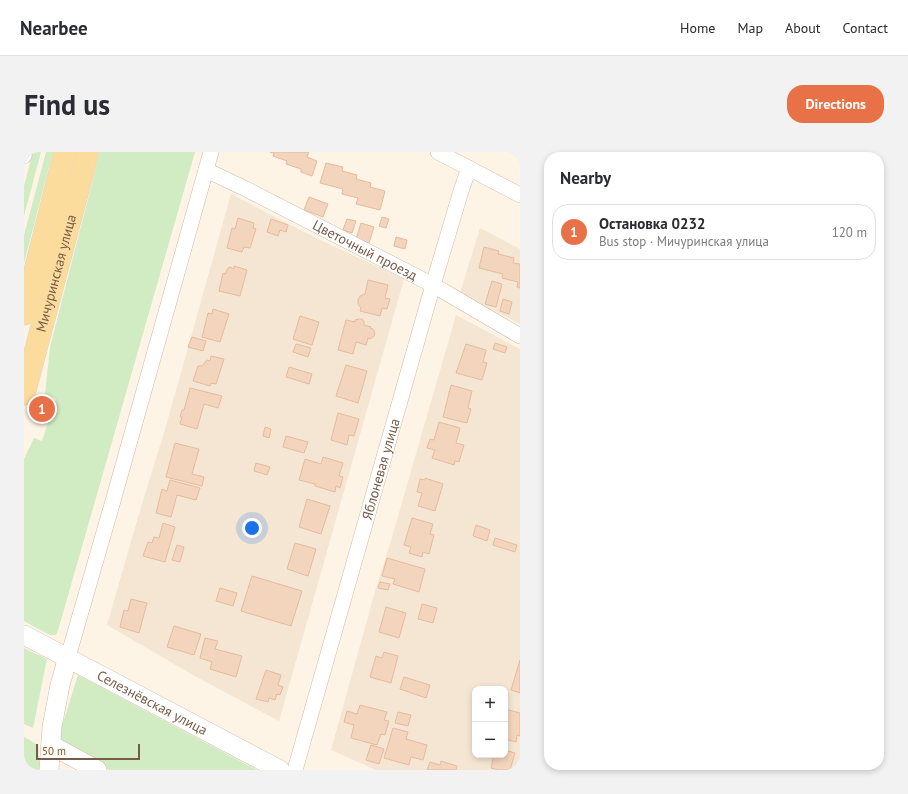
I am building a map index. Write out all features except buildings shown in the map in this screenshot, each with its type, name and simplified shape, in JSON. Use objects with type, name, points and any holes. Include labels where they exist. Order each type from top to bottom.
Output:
[{"type":"main road","name":"Мичуринская улица","points":[[24,314],[65,152]]},
{"type":"main road","name":"Мичуринская улица","points":[[24,394],[88,152]]},
{"type":"street","points":[[24,156],[25,152]]},
{"type":"street","points":[[49,770],[52,727],[60,686],[211,152]]},
{"type":"street","points":[[438,152],[520,195]]},
{"type":"street","name":"Яблоневая улица","points":[[295,770],[433,285],[469,168]]},
{"type":"street","name":"Цветочный проезд","points":[[206,170],[433,285],[520,336]]},
{"type":"street","name":"Селезнёвская улица","points":[[24,635],[280,770]]},
{"type":"street","points":[[51,745],[97,770]]},
{"type":"shaded area","points":[[231,194],[318,239],[404,279],[279,721],[193,675],[107,625],[166,426]]},
{"type":"shaded area","points":[[480,228],[520,249],[520,324],[460,293]]},
{"type":"shaded area","points":[[456,315],[520,349],[520,770],[376,770],[331,750],[376,588]]},
{"type":"green space","points":[[33,152],[41,152],[24,216],[24,186]]},
{"type":"green space","points":[[46,152],[53,152],[24,263],[24,235]]},
{"type":"green space","points":[[100,152],[195,152],[59,627],[56,635],[50,635],[24,621],[24,459],[34,438],[42,441],[56,399],[45,394],[50,347]]},
{"type":"green space","points":[[24,648],[47,659],[33,728],[24,724]]},
{"type":"green space","points":[[78,675],[257,770],[109,770],[57,742]]},
{"type":"green space","points":[[24,737],[38,745],[40,770],[24,770]]},
{"type":"place","name":"Остановка 0232","points":[[42,409]]}]
